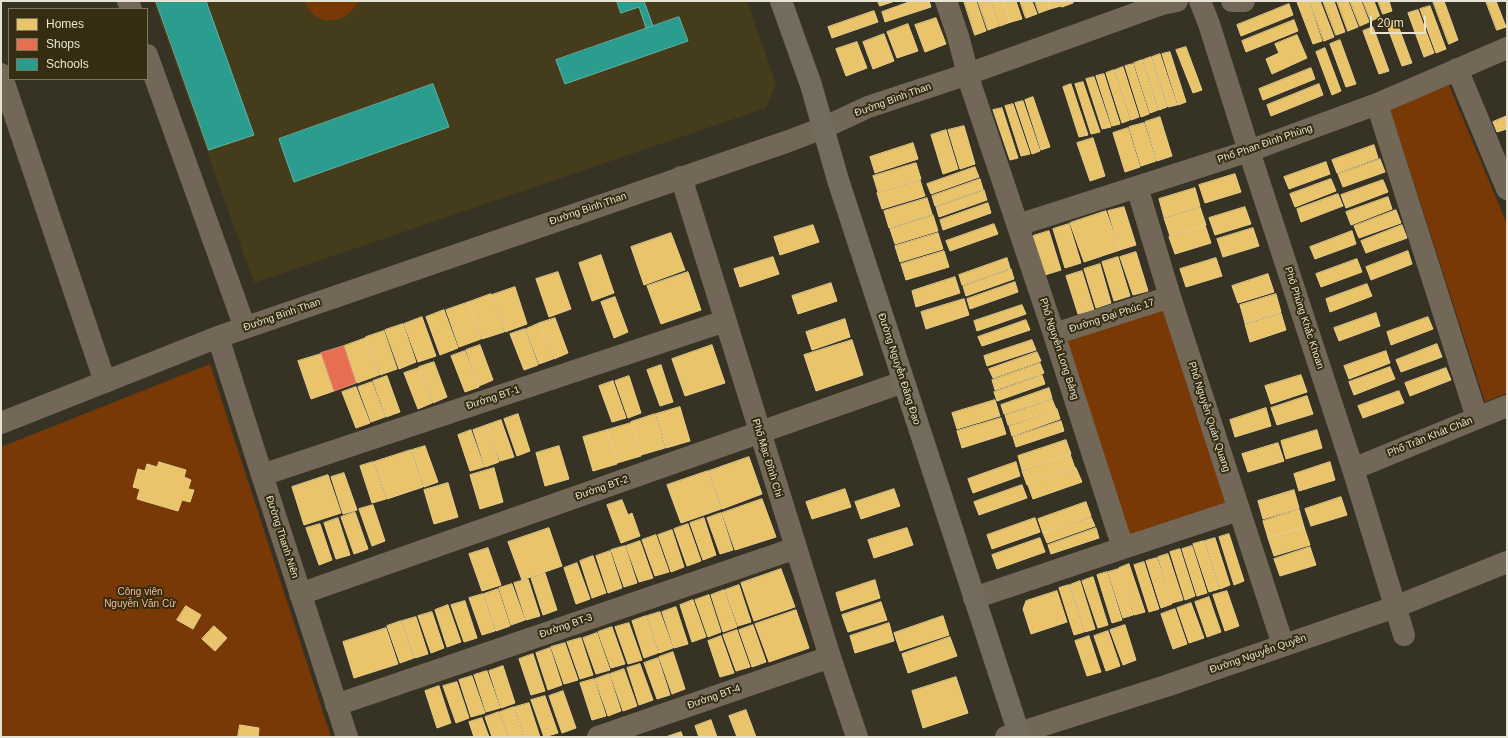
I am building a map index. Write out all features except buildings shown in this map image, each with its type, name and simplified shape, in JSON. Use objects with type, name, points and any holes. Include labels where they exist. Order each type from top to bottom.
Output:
[{"type":"main road","name":"Đường Nguyễn Đăng Đạo","points":[[781,1],[811,85],[838,179],[974,598],[1015,736]]},
{"type":"street","name":"Phố Nguyễn Long Bảng","points":[[946,1],[958,36],[971,86],[1054,334],[1122,548]]},
{"type":"street","name":"Đường Bình Than","points":[[1,423],[218,337],[823,128],[868,107],[968,74],[1162,4],[1177,1]]},
{"type":"street","name":"Phố Phùng Khắc Khoan","points":[[1200,1],[1209,24],[1353,469],[1404,635]]},
{"type":"street","points":[[1232,1],[1244,1]]},
{"type":"street","name":"Phố Phan Đình Phùng","points":[[1018,225],[1249,151],[1377,104],[1507,48]]},
{"type":"street","points":[[148,58],[244,328]]},
{"type":"street","points":[[1457,69],[1507,189]]},
{"type":"street","points":[[1,74],[105,382]]},
{"type":"street","points":[[1377,104],[1477,418]]},
{"type":"street","name":"Phố Mạc Đĩnh Chi","points":[[681,177],[759,432],[830,657],[857,737]]},
{"type":"street","name":"Phố Nguyễn Quán Quang","points":[[1137,187],[1170,297],[1283,645]]},
{"type":"street","name":"Đường Đại Phúc 17","points":[[1054,334],[1170,297]]},
{"type":"street","name":"Đường BT-1","points":[[262,476],[725,321]]},
{"type":"street","name":"Đường Thanh Niên","points":[[218,337],[347,737]]},
{"type":"street","name":"Đường BT-2","points":[[300,594],[903,382]]},
{"type":"street","name":"Phố Trần Khát Chân","points":[[1353,469],[1507,406]]},
{"type":"street","points":[[974,598],[1238,510]]},
{"type":"street","name":"Đường BT-3","points":[[336,705],[796,548]]},
{"type":"street","name":"Đường Nguyễn Quyền","points":[[1015,736],[1395,607],[1507,562]]},
{"type":"street","name":"Đường BT-4","points":[[598,737],[830,657]]},
{"type":"shaded area","points":[[153,1],[747,1],[776,84],[766,108],[254,283]]},
{"type":"green space","points":[[305,1],[358,1],[353,9],[346,15],[339,19],[331,20],[316,16],[309,10]]},
{"type":"green space","points":[[1448,83],[1507,224],[1507,393],[1485,402],[1389,106]]},
{"type":"green space","points":[[1170,297],[1238,510],[1123,548],[1054,334]]},
{"type":"green space","name":"Công viên Nguyễn Văn Cừ","points":[[210,364],[331,737],[1,737],[1,447]]}]
